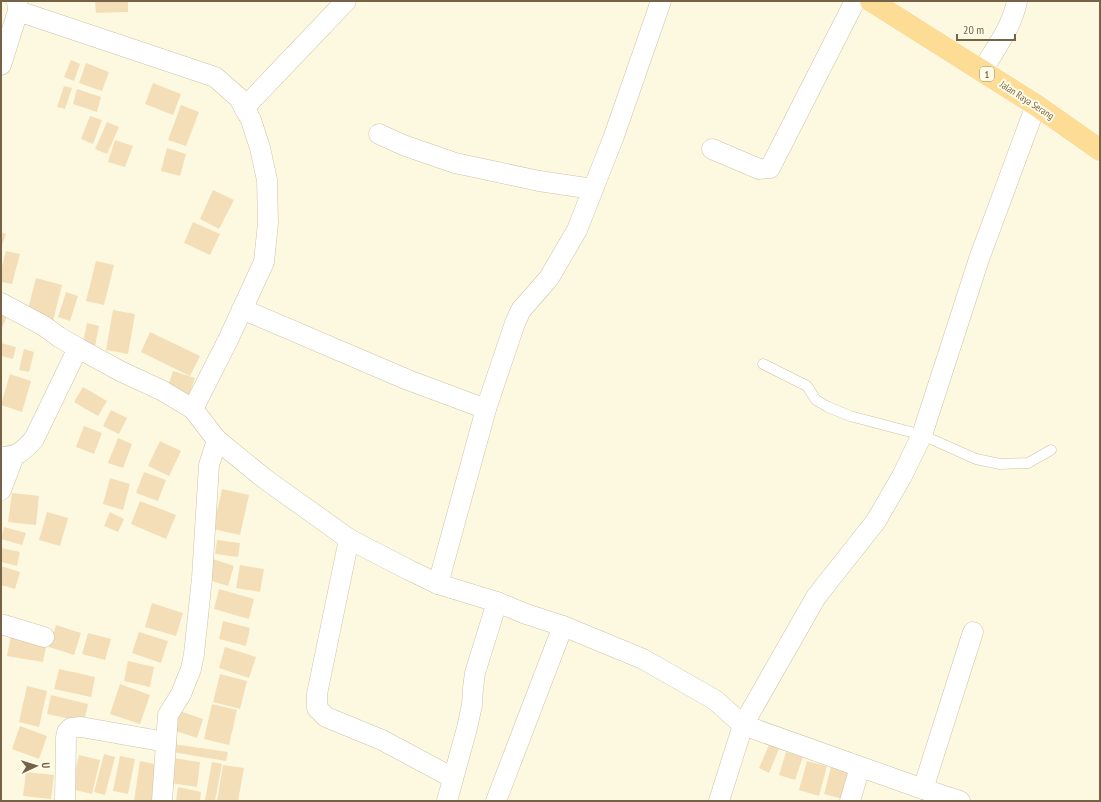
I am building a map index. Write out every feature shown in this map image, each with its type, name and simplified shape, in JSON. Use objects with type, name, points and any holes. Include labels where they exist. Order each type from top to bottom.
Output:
[{"type":"highway","name":"Jalan Raya Serang","points":[[871,1],[1036,105],[1100,150]]},
{"type":"street","points":[[244,108],[346,1]]},
{"type":"street","points":[[438,584],[486,409],[518,316],[528,301],[549,278],[577,230],[614,136],[661,1]]},
{"type":"street","points":[[712,149],[759,169],[770,168],[855,1]]},
{"type":"street","points":[[982,71],[1009,25],[1015,11],[1017,1]]},
{"type":"street","points":[[1,65],[17,6],[215,77],[239,98],[251,120],[260,148],[267,180],[268,223],[264,262],[193,409]]},
{"type":"street","points":[[719,801],[743,725],[816,597],[876,521],[902,476],[922,435],[979,259],[1036,105]]},
{"type":"street","points":[[379,134],[403,145],[455,163],[540,181],[593,189]]},
{"type":"street","points":[[1,303],[44,326],[78,348],[120,371],[161,390],[193,409],[217,440],[265,479],[350,539],[438,584],[497,602],[526,614],[563,626],[643,658],[715,700],[743,725],[922,789],[960,801]]},
{"type":"street","points":[[242,309],[408,380],[486,409]]},
{"type":"street","points":[[1,490],[8,456],[25,449],[34,439],[78,348]]},
{"type":"street","points":[[162,801],[168,715],[181,694],[194,654],[202,578],[210,465],[217,440]]},
{"type":"street","points":[[350,539],[317,694],[317,708],[326,718],[382,740],[453,778]]},
{"type":"street","points":[[447,801],[472,705],[475,673],[497,602]]},
{"type":"street","points":[[1,624],[44,638]]},
{"type":"street","points":[[496,801],[563,626]]},
{"type":"street","points":[[922,789],[973,632]]},
{"type":"street","points":[[65,801],[66,738],[67,732],[72,728],[81,728],[166,742]]},
{"type":"street","points":[[850,801],[860,767]]},
{"type":"lane","points":[[764,364],[807,386],[816,400],[828,407],[850,416],[922,435],[976,459],[1000,464],[1028,463],[1051,450]]},
{"type":"building","points":[[95,1],[128,1],[128,12],[96,13]]},
{"type":"building","points":[[71,60],[80,64],[74,81],[64,77]]},
{"type":"building","points":[[86,63],[109,72],[102,91],[79,83]]},
{"type":"building","points":[[153,83],[181,94],[173,115],[145,104]]},
{"type":"building","points":[[64,86],[72,88],[65,109],[57,107]]},
{"type":"building","points":[[77,89],[101,97],[97,112],[73,104]]},
{"type":"building","points":[[181,105],[199,112],[186,146],[168,140]]},
{"type":"building","points":[[90,116],[102,120],[93,144],[81,139]]},
{"type":"building","points":[[107,122],[119,127],[107,154],[95,149]]},
{"type":"building","points":[[115,140],[133,146],[125,167],[108,162]]},
{"type":"building","points":[[167,148],[186,154],[180,176],[161,171]]},
{"type":"building","points":[[213,190],[234,200],[219,229],[200,219]]},
{"type":"building","points":[[193,222],[220,234],[210,255],[184,243]]},
{"type":"building","points":[[1,232],[6,234],[1,248]]},
{"type":"building","points":[[6,251],[20,254],[12,284],[1,282],[1,270]]},
{"type":"building","points":[[96,261],[114,265],[104,305],[86,301]]},
{"type":"building","points":[[36,278],[62,285],[53,321],[27,313]]},
{"type":"building","points":[[66,292],[78,296],[70,321],[58,317]]},
{"type":"building","points":[[113,310],[135,314],[128,354],[106,350]]},
{"type":"building","points":[[1,313],[7,316],[1,330]]},
{"type":"building","points":[[87,323],[99,326],[95,346],[83,343]]},
{"type":"building","points":[[150,332],[200,356],[190,376],[141,352]]},
{"type":"building","points":[[1,343],[16,347],[13,359],[1,356]]},
{"type":"building","points":[[24,349],[34,352],[29,372],[19,370]]},
{"type":"building","points":[[173,371],[195,378],[189,395],[168,387]]},
{"type":"building","points":[[10,374],[31,381],[22,412],[1,405]]},
{"type":"building","points":[[83,387],[107,401],[98,416],[74,402]]},
{"type":"building","points":[[111,410],[127,418],[119,434],[103,426]]},
{"type":"building","points":[[84,426],[102,433],[94,454],[76,447]]},
{"type":"building","points":[[118,438],[132,444],[123,468],[108,463]]},
{"type":"building","points":[[160,441],[181,451],[169,476],[148,466]]},
{"type":"building","points":[[144,472],[166,480],[158,501],[136,493]]},
{"type":"building","points":[[110,478],[130,484],[123,510],[103,504]]},
{"type":"building","points":[[222,489],[249,495],[240,535],[213,529]]},
{"type":"building","points":[[12,493],[39,496],[36,525],[8,522]]},
{"type":"building","points":[[140,501],[176,515],[166,539],[131,524]]},
{"type":"building","points":[[47,512],[68,518],[60,546],[39,540]]},
{"type":"building","points":[[110,512],[124,519],[118,532],[104,526]]},
{"type":"building","points":[[4,527],[26,533],[22,545],[1,539]]},
{"type":"building","points":[[217,540],[240,543],[238,557],[215,554]]},
{"type":"building","points":[[1,548],[20,552],[17,566],[1,562]]},
{"type":"building","points":[[213,559],[234,566],[228,586],[206,579]]},
{"type":"building","points":[[240,565],[264,569],[260,592],[236,588]]},
{"type":"building","points":[[1,566],[20,572],[15,589],[1,585]]},
{"type":"building","points":[[219,589],[254,599],[249,619],[214,609]]},
{"type":"building","points":[[152,603],[183,613],[176,636],[145,627]]},
{"type":"building","points":[[223,621],[250,628],[246,646],[219,639]]},
{"type":"building","points":[[56,625],[81,633],[74,655],[49,647]]},
{"type":"building","points":[[139,632],[168,641],[161,663],[132,653]]},
{"type":"building","points":[[88,633],[111,639],[105,660],[82,654]]},
{"type":"building","points":[[11,635],[47,642],[43,662],[7,656]]},
{"type":"building","points":[[225,647],[256,657],[249,678],[219,668]]},
{"type":"building","points":[[128,661],[154,667],[150,687],[124,681]]},
{"type":"building","points":[[59,669],[95,677],[91,697],[54,689]]},
{"type":"building","points":[[220,674],[247,681],[240,709],[213,702]]},
{"type":"building","points":[[120,684],[150,695],[140,724],[110,714]]},
{"type":"building","points":[[27,686],[47,691],[39,727],[19,722]]},
{"type":"building","points":[[51,695],[88,704],[84,722],[47,714]]},
{"type":"building","points":[[212,704],[237,710],[229,745],[204,739]]},
{"type":"building","points":[[177,710],[203,719],[197,738],[170,729]]},
{"type":"building","points":[[20,726],[47,736],[39,759],[12,749]]},
{"type":"building","points":[[173,744],[228,752],[226,761],[172,752]]},
{"type":"building","points":[[769,745],[779,749],[769,773],[759,768]]},
{"type":"building","points":[[786,752],[803,757],[795,780],[779,775]]},
{"type":"building","points":[[104,754],[115,757],[105,795],[94,792]]},
{"type":"building","points":[[79,755],[100,760],[92,794],[71,789]]},
{"type":"building","points":[[120,756],[135,759],[128,794],[113,791]]},
{"type":"building","points":[[173,758],[200,762],[197,787],[170,783]]},
{"type":"building","points":[[140,761],[159,765],[154,801],[134,801]]},
{"type":"building","points":[[807,761],[827,766],[819,796],[799,790]]},
{"type":"building","points":[[212,762],[222,764],[215,801],[208,801],[205,800]]},
{"type":"building","points":[[223,765],[244,768],[238,801],[217,801]]},
{"type":"building","points":[[831,767],[850,772],[843,799],[824,794]]},
{"type":"building","points":[[26,772],[54,775],[51,799],[23,796]]},
{"type":"building","points":[[178,787],[201,792],[200,801],[176,801]]}]
